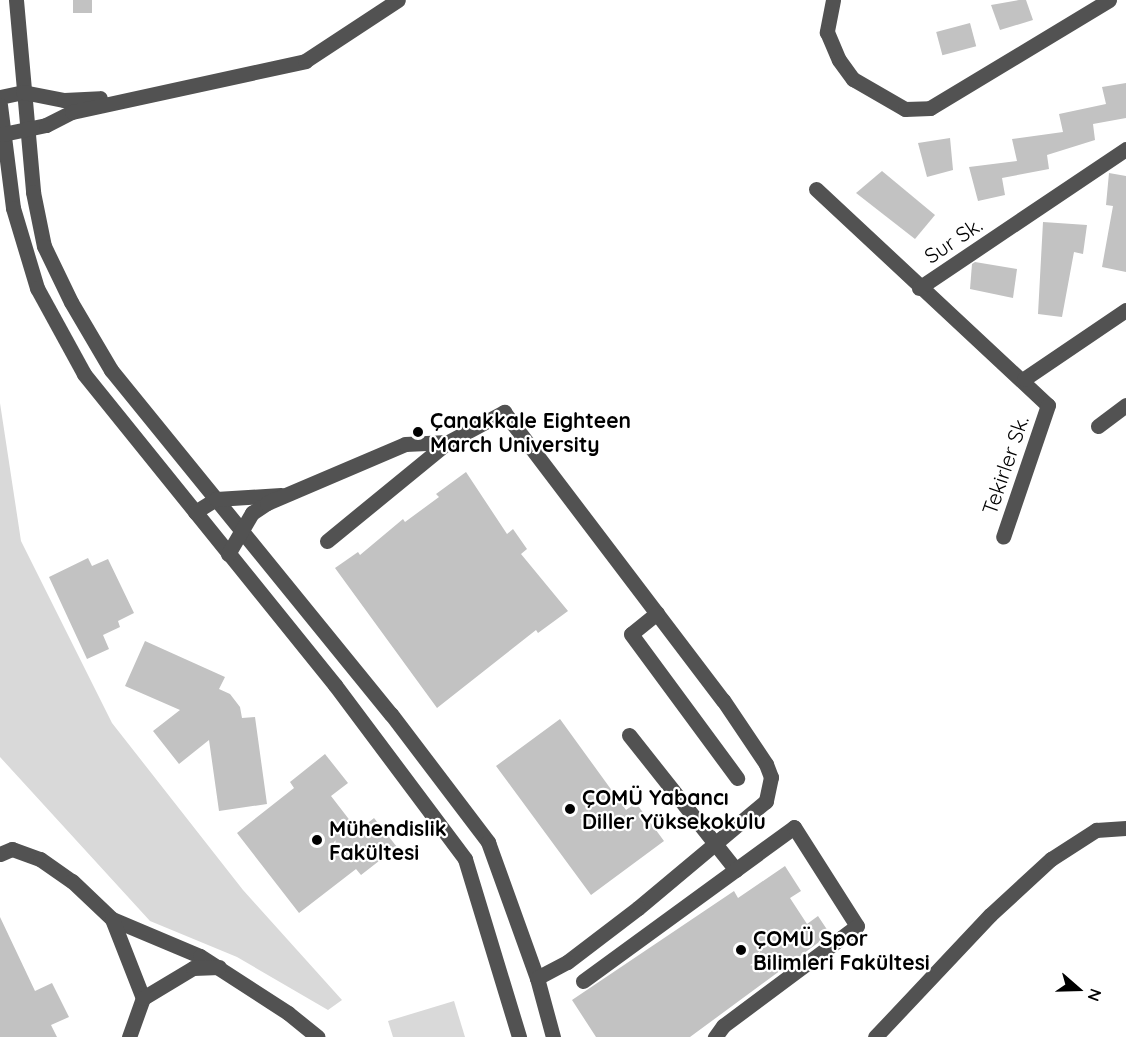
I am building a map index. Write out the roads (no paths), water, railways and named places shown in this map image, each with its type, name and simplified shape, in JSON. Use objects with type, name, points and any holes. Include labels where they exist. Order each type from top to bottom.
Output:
[{"type":"street","points":[[16,0],[26,129],[44,246],[71,302],[111,370],[383,704],[488,842],[537,978],[553,1037]]},
{"type":"street","points":[[0,97],[23,92],[64,100],[110,97],[304,54],[390,0]]},
{"type":"street","points":[[3,135],[46,125],[72,111],[305,61],[398,0]]},
{"type":"street","points":[[833,0],[827,32],[839,60],[853,79],[874,93],[905,109],[913,109],[930,108],[1109,0]]},
{"type":"street","points":[[0,105],[12,208],[37,288],[84,374],[336,685],[465,859],[519,1037]]},
{"type":"street","name":"Sur Sk.","points":[[1024,379],[919,288],[1126,149]]},
{"type":"street","points":[[816,189],[919,288]]},
{"type":"street","points":[[1024,379],[1126,310]]},
{"type":"street","name":"Tekirler Sk.","points":[[1003,537],[1048,405],[1024,379]]},
{"type":"street","points":[[1098,426],[1126,405]]},
{"type":"street","points":[[327,541],[448,442],[504,412],[723,700],[771,777],[765,801],[718,845],[567,962],[537,978]]},
{"type":"street","points":[[228,554],[243,534],[252,513],[285,495],[405,444],[448,442]]},
{"type":"street","points":[[195,512],[216,499],[285,495]]},
{"type":"street","points":[[657,613],[631,634],[737,778]]},
{"type":"street","points":[[629,735],[736,870]]},
{"type":"street","points":[[583,981],[794,827],[857,926],[723,1026],[715,1037]]},
{"type":"street","points":[[875,1037],[990,915],[1051,859],[1096,830],[1126,828]]},
{"type":"street","points":[[0,854],[12,849],[40,859],[72,881],[112,919],[219,967],[318,1037]]},
{"type":"street","points":[[112,919],[143,998]]},
{"type":"street","points":[[129,1037],[143,998],[193,968],[219,967]]},
{"type":"place","name":"Çanakkale Eighteen March University","points":[[418,432]]},
{"type":"place","name":"ÇOMÜ Yabancı Diller Yüksekokulu","points":[[570,809]]},
{"type":"place","name":"Mühendislik Fakültesi","points":[[317,840]]},
{"type":"place","name":"ÇOMÜ Spor Bilimleri Fakültesi","points":[[741,950]]}]
